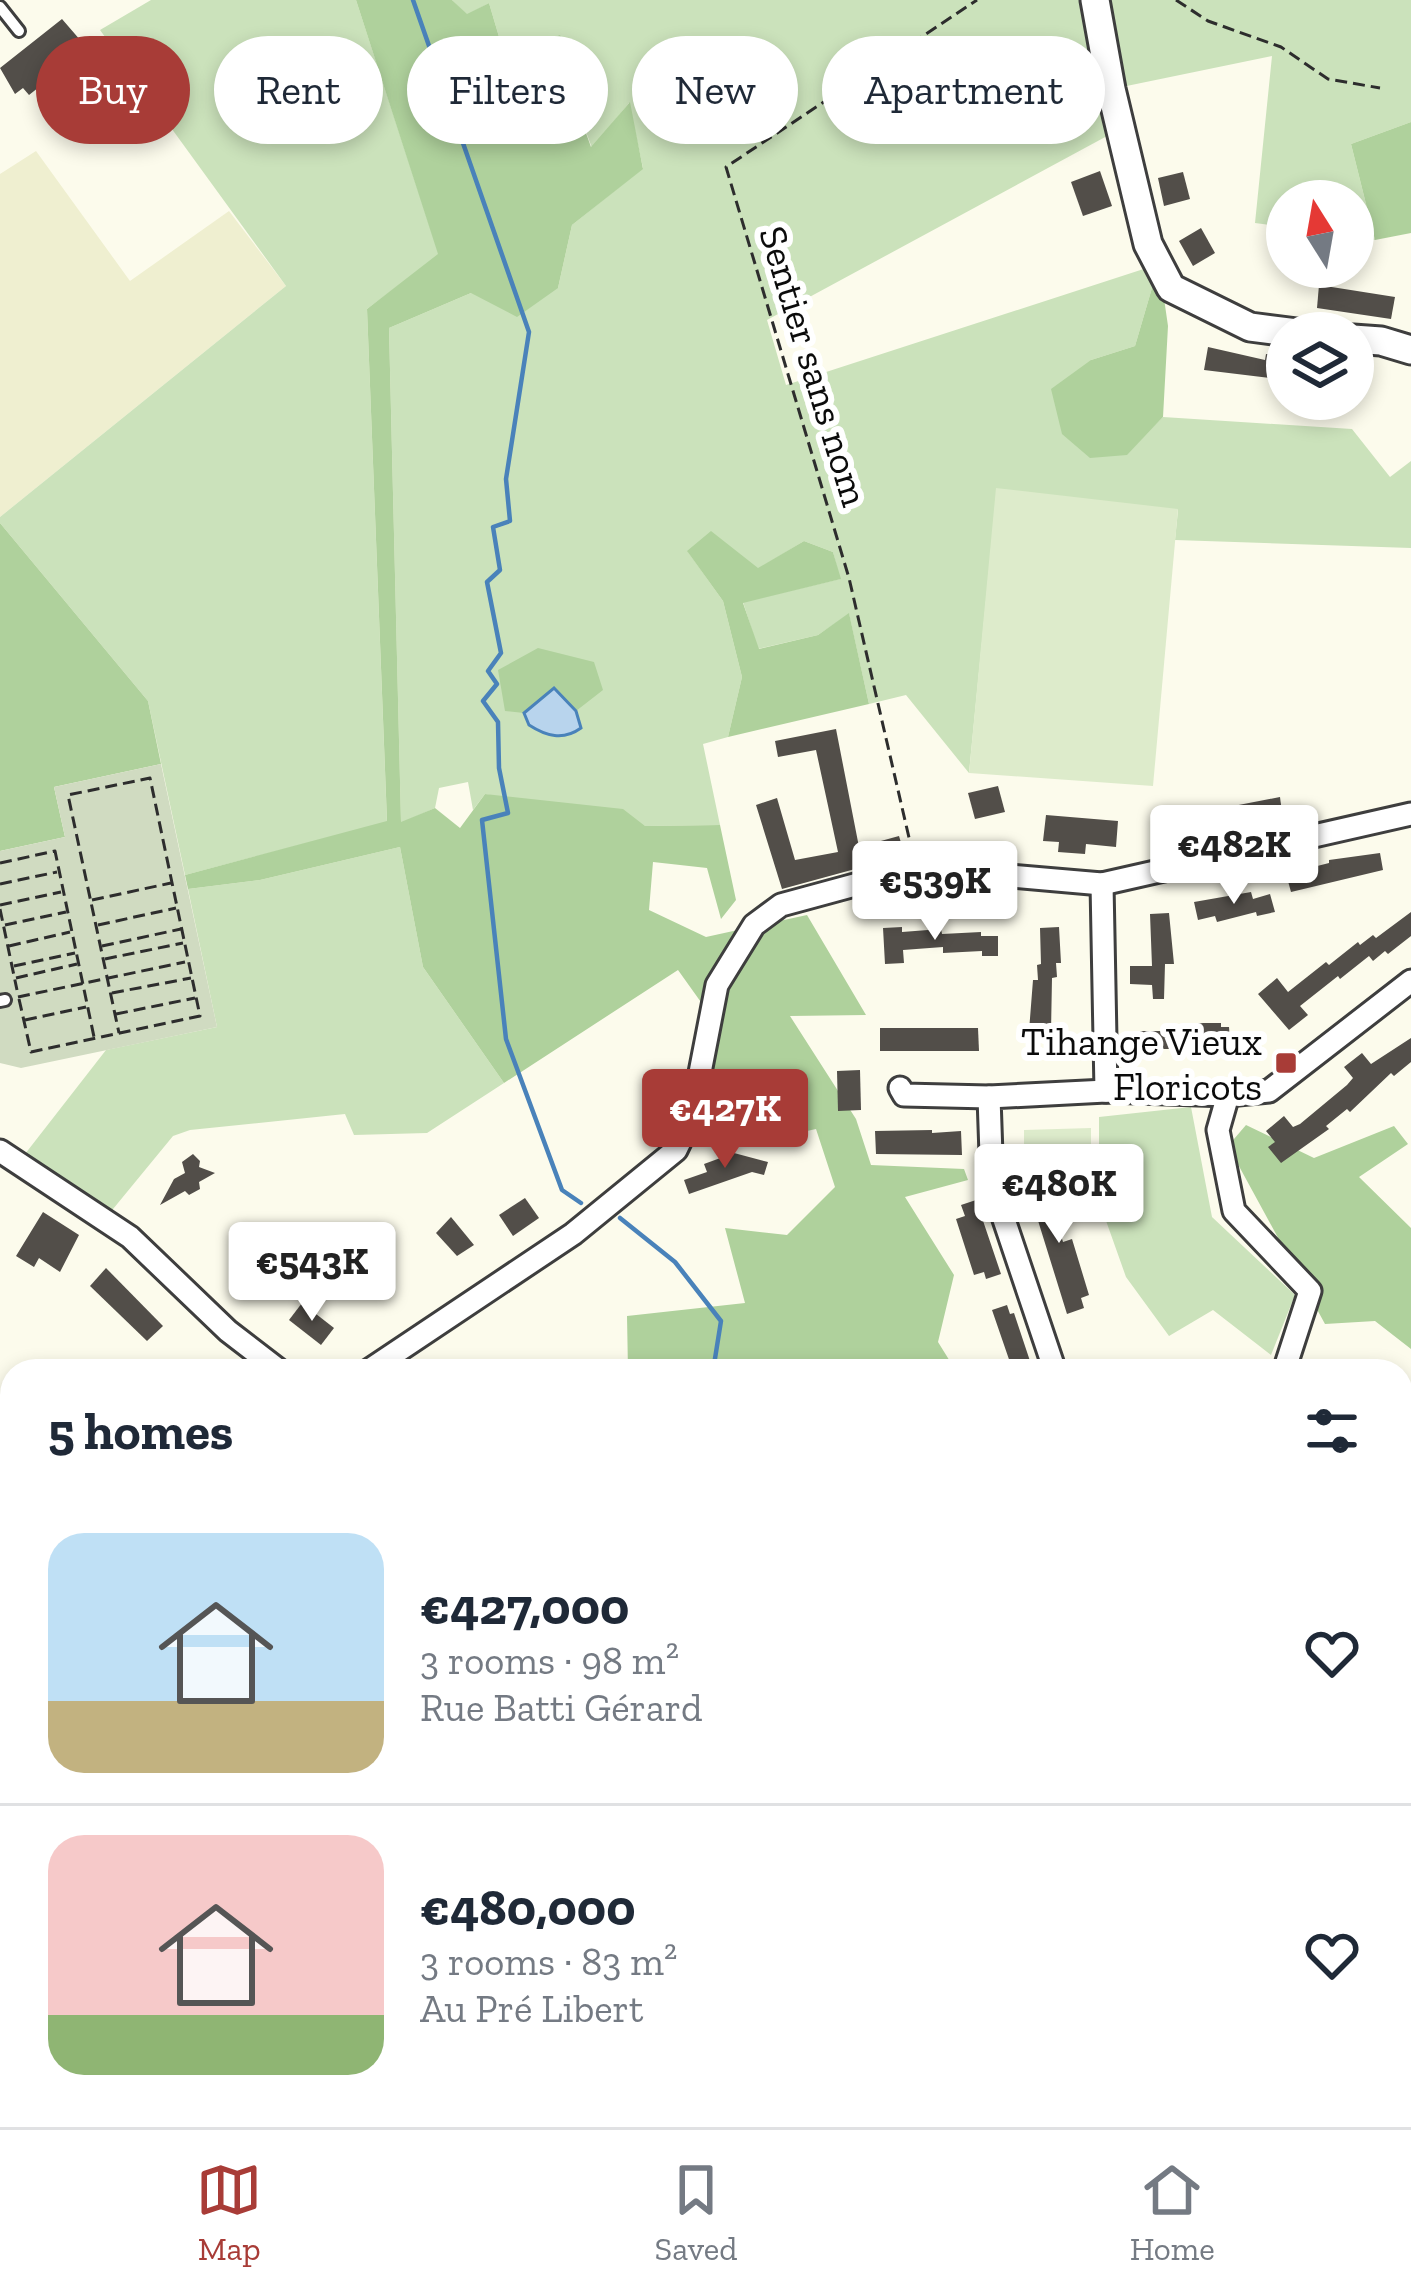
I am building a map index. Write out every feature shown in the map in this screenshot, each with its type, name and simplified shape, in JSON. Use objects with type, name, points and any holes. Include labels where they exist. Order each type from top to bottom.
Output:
[{"type":"street","points":[[1095,0],[1148,244],[1172,288],[1250,327],[1266,329]]},
{"type":"street","points":[[1374,340],[1411,350]]},
{"type":"street","points":[[386,1359],[573,1234],[676,1150],[691,1119],[717,986],[754,925],[781,905],[862,883],[942,870],[1102,884],[1411,814]]},
{"type":"street","points":[[1102,884],[1106,1091]]},
{"type":"street","points":[[900,1088],[904,1095],[989,1097],[1269,1091],[1411,981]]},
{"type":"street","points":[[1228,1095],[1218,1130],[1234,1210],[1310,1291],[1288,1359]]},
{"type":"street","points":[[989,1097],[992,1184],[1051,1359]]},
{"type":"street","points":[[0,1151],[130,1238],[264,1359]]},
{"type":"lane","points":[[0,7],[19,31]]},
{"type":"path","name":"Sentier sans nom","points":[[917,874],[849,578],[726,167],[977,0]]},
{"type":"path","points":[[1176,0],[1208,21],[1281,47],[1328,79],[1381,88]]},
{"type":"path","points":[[63,891],[0,907],[31,1052],[200,1016],[150,778],[68,795],[118,1033]]},
{"type":"path","points":[[0,863],[55,851],[94,1038]]},
{"type":"path","points":[[0,884],[59,871]]},
{"type":"path","points":[[91,900],[172,883]]},
{"type":"path","points":[[96,925],[178,908]]},
{"type":"path","points":[[4,926],[68,912]]},
{"type":"path","points":[[100,946],[182,928]]},
{"type":"path","points":[[8,946],[72,932]]},
{"type":"path","points":[[103,960],[185,943]]},
{"type":"path","points":[[12,966],[76,953]]},
{"type":"path","points":[[2,1001],[188,961]]},
{"type":"path","points":[[15,978],[79,964]]},
{"type":"path","points":[[110,994],[192,977]]},
{"type":"path","points":[[115,1015],[196,998]]},
{"type":"path","points":[[24,1020],[88,1007]]},
{"type":"green space","points":[[151,0],[356,0],[368,36],[214,36],[214,144],[383,144],[383,83],[439,255],[367,309],[387,822],[185,875],[148,701],[0,523],[0,517],[286,286],[183,144],[190,144],[190,36],[104,36],[100,30]]},
{"type":"green space","points":[[356,0],[452,0],[467,14],[489,3],[499,36],[407,36],[407,144],[608,144],[608,127],[630,102],[632,144],[638,144],[643,169],[572,225],[558,288],[517,317],[471,293],[389,328],[401,822],[435,808],[460,828],[485,794],[623,809],[645,826],[720,825],[736,900],[721,919],[707,868],[653,862],[649,910],[706,937],[807,915],[866,1015],[790,1016],[856,1119],[871,1165],[964,1169],[968,1180],[905,1197],[954,1275],[938,1342],[949,1359],[628,1359],[627,1316],[745,1303],[725,1228],[787,1235],[835,1187],[816,1129],[730,1148],[708,1077],[718,1026],[678,970],[504,1083],[423,967],[400,847],[260,880],[188,889],[185,875],[387,821],[367,309],[438,254],[383,84],[383,36],[368,36]]},
{"type":"green space","points":[[452,0],[1411,0],[1411,122],[1351,144],[1360,180],[1266,180],[1266,224],[1255,223],[1272,56],[1112,89],[1120,129],[1105,137],[1105,36],[822,36],[822,144],[1092,144],[767,320],[786,385],[1159,264],[1135,346],[1091,360],[1127,454],[1163,417],[1352,429],[1390,477],[1411,461],[1411,548],[1175,540],[1178,510],[997,489],[969,773],[906,695],[869,704],[849,614],[818,635],[758,649],[743,602],[840,579],[833,552],[804,541],[758,569],[688,552],[723,601],[742,677],[728,737],[703,744],[720,825],[645,826],[485,794],[473,810],[468,782],[439,788],[435,808],[401,823],[389,328],[471,293],[558,288],[572,225],[643,168],[638,144],[798,144],[798,36],[632,36],[632,117],[629,103],[608,129],[608,36],[499,36],[489,3],[467,15]]},
{"type":"green space","points":[[1411,122],[1411,233],[1375,240],[1374,180],[1360,180],[1351,144]]},
{"type":"green space","points":[[36,151],[130,281],[229,211],[286,286],[0,517],[0,174]]},
{"type":"green space","points":[[1159,264],[1168,326],[1163,417],[1127,455],[1090,458],[1062,434],[1051,389],[1091,360],[1135,346]]},
{"type":"green space","points":[[996,488],[1178,509],[1153,786],[969,773]]},
{"type":"green space","points":[[0,523],[148,701],[161,764],[54,787],[65,837],[0,851]]},
{"type":"green space","points":[[711,531],[758,568],[804,541],[833,552],[841,579],[743,603],[759,649],[818,635],[849,613],[869,704],[728,737],[742,677],[723,601],[687,551]]},
{"type":"green space","points":[[538,648],[594,662],[603,690],[576,711],[554,688],[524,713],[505,711],[498,670]]},
{"type":"green space","points":[[161,764],[217,1027],[21,1068],[0,1063],[0,851],[65,837],[54,787]]},
{"type":"green space","points":[[400,847],[423,967],[504,1083],[427,1133],[354,1135],[345,1114],[190,1130],[173,1136],[104,1220],[18,1163],[106,1050],[217,1027],[188,889],[260,880]]},
{"type":"green space","points":[[1191,1107],[1212,1217],[1295,1295],[1271,1355],[1213,1310],[1169,1336],[1126,1277],[1099,1201],[1099,1117]]},
{"type":"green space","points":[[1246,1125],[1314,1158],[1394,1126],[1408,1144],[1359,1177],[1411,1228],[1411,1349],[1375,1321],[1325,1324],[1228,1146]]},
{"type":"green space","points":[[1091,1128],[1091,1160],[1024,1163],[1024,1130]]},
{"type":"water","points":[[554,688],[576,711],[581,728],[568,735],[535,729],[524,713]]},
{"type":"building","points":[[62,19],[77,36],[40,36]]},
{"type":"building","points":[[36,40],[36,89],[29,95],[23,88],[15,94],[0,68]]},
{"type":"building","points":[[1100,171],[1112,206],[1083,216],[1071,182]]},
{"type":"building","points":[[1183,172],[1190,199],[1164,206],[1158,178]]},
{"type":"building","points":[[1201,228],[1215,253],[1193,266],[1179,241]]},
{"type":"building","points":[[1319,288],[1395,297],[1391,319],[1374,316],[1374,312],[1317,308]]},
{"type":"building","points":[[1208,347],[1265,360],[1266,354],[1266,377],[1204,370]]},
{"type":"building","points":[[836,729],[859,847],[899,836],[906,859],[782,889],[756,805],[777,798],[795,860],[838,852],[816,750],[778,757],[775,741]]},
{"type":"building","points":[[998,786],[1005,812],[975,819],[968,793]]},
{"type":"building","points":[[1280,797],[1283,820],[1180,836],[1177,817]]},
{"type":"building","points":[[1046,815],[1118,821],[1116,847],[1086,844],[1085,854],[1058,852],[1059,842],[1043,841]]},
{"type":"building","points":[[1380,853],[1383,870],[1291,892],[1286,874],[1329,860]]},
{"type":"building","points":[[1251,892],[1253,899],[1270,894],[1275,912],[1217,922],[1215,916],[1198,920],[1194,902]]},
{"type":"building","points":[[1411,912],[1411,936],[1388,954],[1385,951],[1373,961],[1369,956],[1340,979],[1338,976],[1300,1006],[1308,1015],[1289,1030],[1258,994],[1277,978],[1288,992],[1326,962],[1329,965],[1358,942],[1376,938]]},
{"type":"building","points":[[1169,913],[1174,964],[1165,964],[1164,999],[1153,999],[1152,985],[1130,984],[1130,966],[1152,966],[1150,914]]},
{"type":"building","points":[[902,927],[902,932],[941,929],[942,934],[998,936],[998,956],[982,956],[982,951],[943,953],[943,947],[903,950],[904,963],[885,964],[883,928]]},
{"type":"building","points":[[1059,927],[1061,963],[1056,963],[1057,977],[1052,978],[1051,1032],[1029,1031],[1033,980],[1038,980],[1037,965],[1041,964],[1040,928]]},
{"type":"building","points":[[1203,1023],[1229,1027],[1230,1041],[1135,1049],[1135,1031],[1170,1031],[1170,1027]]},
{"type":"building","points":[[880,1028],[978,1028],[979,1051],[880,1051]]},
{"type":"building","points":[[1411,1038],[1411,1062],[1281,1163],[1268,1147],[1275,1142],[1266,1131],[1284,1116],[1293,1127],[1300,1124],[1347,1085],[1353,1078],[1344,1067],[1362,1053],[1371,1064]]},
{"type":"building","points":[[860,1070],[861,1110],[838,1111],[837,1071]]},
{"type":"building","points":[[875,1131],[961,1131],[962,1155],[876,1154]]},
{"type":"building","points":[[734,1153],[768,1162],[764,1175],[752,1172],[689,1194],[684,1180],[707,1172],[704,1164]]},
{"type":"building","points":[[193,1154],[199,1167],[215,1173],[199,1182],[200,1189],[189,1195],[185,1191],[160,1205],[174,1179],[185,1173],[182,1162]]},
{"type":"building","points":[[1040,1178],[1043,1186],[1053,1183],[1062,1214],[1055,1215],[1063,1242],[1072,1239],[1089,1295],[1081,1298],[1084,1308],[1067,1314],[1026,1182]]},
{"type":"building","points":[[525,1198],[539,1218],[513,1236],[499,1215]]},
{"type":"building","points":[[976,1200],[1001,1274],[986,1279],[984,1272],[974,1275],[956,1219],[965,1216],[961,1205]]},
{"type":"building","points":[[43,1212],[79,1235],[60,1272],[39,1258],[34,1267],[16,1256]]},
{"type":"building","points":[[451,1217],[474,1245],[457,1256],[436,1233]]},
{"type":"building","points":[[106,1268],[163,1326],[147,1341],[90,1286]]},
{"type":"building","points":[[302,1303],[334,1328],[321,1345],[289,1320]]},
{"type":"building","points":[[1007,1305],[1010,1314],[1014,1313],[1029,1359],[1009,1359],[992,1310]]},
{"type":"waterway","points":[[413,0],[529,332],[506,479],[510,521],[493,527],[500,570],[487,582],[501,653],[488,671],[497,684],[483,701],[498,722],[499,768],[508,813],[482,820],[506,1039],[562,1190],[581,1203]]},
{"type":"waterway","points":[[620,1218],[675,1262],[721,1321],[715,1359]]},
{"type":"place","name":"Tihange Vieux Floricots","points":[[1286,1063]]}]
